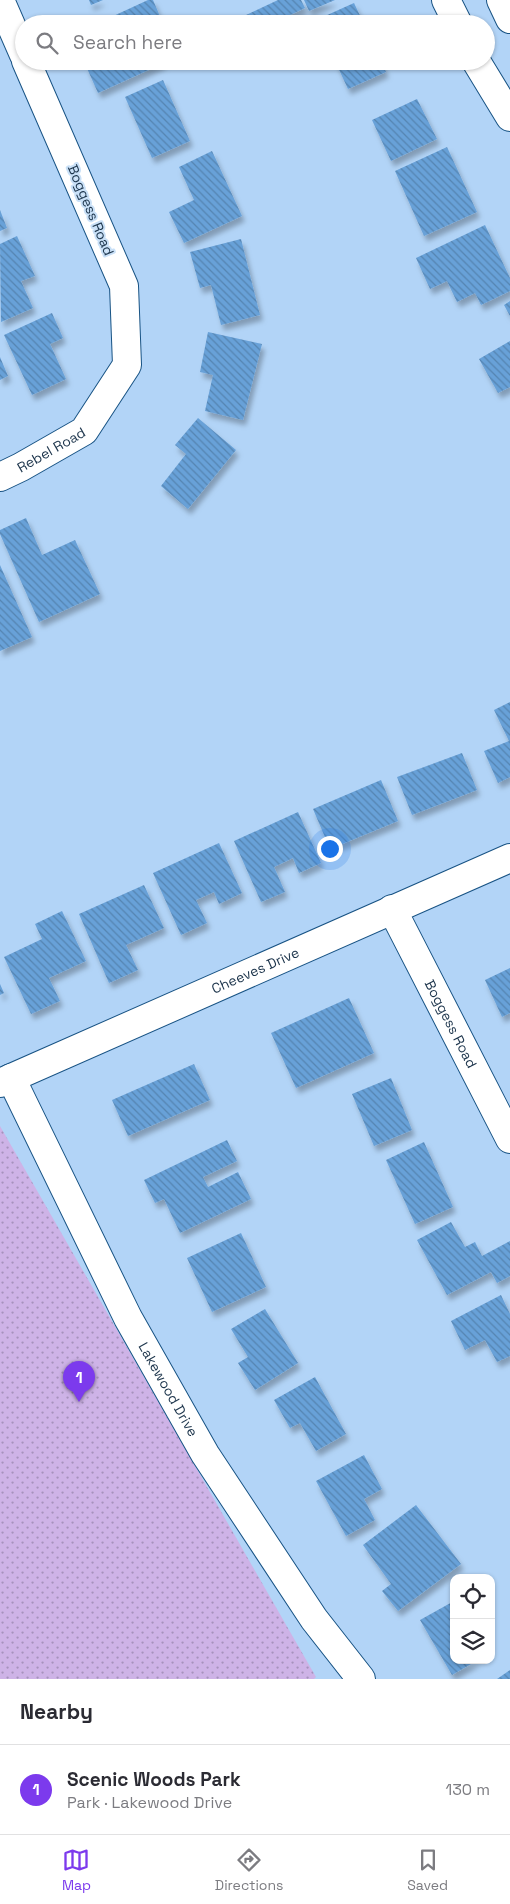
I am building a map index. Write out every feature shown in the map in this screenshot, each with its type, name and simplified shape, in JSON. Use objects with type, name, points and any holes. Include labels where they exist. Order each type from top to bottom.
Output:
[{"type":"street","points":[[0,0],[15,34]]},
{"type":"street","points":[[446,0],[454,15]]},
{"type":"street","points":[[501,0],[510,19]]},
{"type":"street","name":"Boggess Road","points":[[30,70],[124,286],[127,365]]},
{"type":"street","points":[[481,70],[510,117]]},
{"type":"street","name":"Rebel Road","points":[[0,477],[84,431],[127,365]]},
{"type":"street","name":"Cheeves Drive","points":[[6,1081],[510,858]]},
{"type":"street","name":"Boggess Road","points":[[392,909],[510,1139]]},
{"type":"street","name":"Lakewood Drive","points":[[6,1081],[128,1318],[205,1454],[314,1619],[361,1679]]},
{"type":"shaded area","points":[[0,1126],[316,1677],[314,1679],[0,1679]]},
{"type":"building","points":[[89,0],[103,0],[91,5]]},
{"type":"building","points":[[148,0],[153,0],[159,15],[116,15]]},
{"type":"building","points":[[278,0],[301,0],[305,8],[290,15],[246,15]]},
{"type":"building","points":[[304,0],[335,0],[309,11]]},
{"type":"building","points":[[354,3],[360,15],[327,15]]},
{"type":"building","points":[[88,70],[149,70],[98,93]]},
{"type":"building","points":[[339,70],[385,70],[386,72],[348,89]]},
{"type":"building","points":[[163,80],[190,141],[152,158],[125,97]]},
{"type":"building","points":[[417,99],[437,139],[391,161],[372,120]]},
{"type":"building","points":[[447,147],[477,212],[424,236],[395,171]]},
{"type":"building","points":[[212,151],[242,216],[184,243],[169,212],[194,200],[179,167]]},
{"type":"building","points":[[0,210],[7,228],[0,231]]},
{"type":"building","points":[[485,225],[510,278],[510,291],[481,305],[475,293],[457,302],[447,281],[430,289],[416,258]]},
{"type":"building","points":[[17,236],[35,276],[21,281],[33,308],[1,322],[0,244]]},
{"type":"building","points":[[241,239],[260,315],[221,325],[211,285],[200,288],[190,252]]},
{"type":"building","points":[[510,301],[510,316],[504,305]]},
{"type":"building","points":[[52,313],[63,338],[50,344],[66,379],[32,395],[4,335]]},
{"type":"building","points":[[208,332],[262,344],[243,420],[205,411],[213,375],[200,372]]},
{"type":"building","points":[[510,341],[510,387],[498,393],[479,359]]},
{"type":"building","points":[[0,357],[8,376],[0,380]]},
{"type":"building","points":[[198,418],[236,450],[188,509],[161,486],[186,454],[175,445]]},
{"type":"building","points":[[26,518],[42,555],[75,540],[100,594],[39,622],[0,534],[0,530]]},
{"type":"building","points":[[0,565],[32,637],[0,651]]},
{"type":"building","points":[[510,702],[510,777],[498,783],[484,751],[509,741],[494,710]]},
{"type":"building","points":[[462,753],[477,790],[412,815],[397,777]]},
{"type":"building","points":[[381,780],[398,821],[330,849],[313,809]]},
{"type":"building","points":[[298,812],[321,863],[299,873],[293,858],[274,867],[285,892],[261,902],[234,841]]},
{"type":"building","points":[[219,843],[242,893],[219,904],[214,892],[196,900],[207,923],[181,935],[153,873]]},
{"type":"building","points":[[144,885],[164,928],[126,945],[138,970],[109,983],[79,914]]},
{"type":"building","points":[[62,911],[86,961],[49,978],[60,1001],[31,1014],[4,957],[42,939],[35,924]]},
{"type":"building","points":[[510,968],[510,1013],[502,1017],[485,980]]},
{"type":"building","points":[[0,984],[4,993],[0,995]]},
{"type":"building","points":[[349,998],[374,1053],[296,1088],[271,1033]]},
{"type":"building","points":[[194,1064],[210,1100],[128,1136],[112,1100]]},
{"type":"building","points":[[391,1078],[412,1130],[374,1146],[352,1094]]},
{"type":"building","points":[[227,1140],[237,1161],[203,1177],[208,1187],[238,1172],[251,1199],[180,1233],[164,1199],[155,1203],[144,1180]]},
{"type":"building","points":[[424,1142],[453,1207],[415,1224],[386,1160]]},
{"type":"building","points":[[451,1222],[465,1247],[475,1242],[482,1256],[510,1241],[510,1276],[497,1283],[491,1272],[447,1295],[417,1240]]},
{"type":"building","points":[[241,1233],[266,1287],[212,1312],[187,1258]]},
{"type":"building","points":[[501,1295],[510,1314],[510,1356],[497,1362],[485,1340],[465,1350],[451,1321]]},
{"type":"building","points":[[265,1309],[298,1363],[255,1390],[238,1363],[248,1357],[231,1329]]},
{"type":"building","points":[[315,1377],[346,1434],[316,1451],[300,1423],[290,1428],[274,1400]]},
{"type":"building","points":[[364,1455],[382,1489],[364,1499],[375,1520],[346,1536],[316,1481]]},
{"type":"building","points":[[416,1505],[461,1564],[398,1611],[382,1591],[391,1584],[363,1545]]},
{"type":"building","points":[[450,1603],[450,1664],[471,1664],[452,1675],[420,1620]]},
{"type":"building","points":[[510,1670],[510,1679],[497,1679]]},
{"type":"place","name":"Scenic Woods Park","points":[[79,1402]]}]
